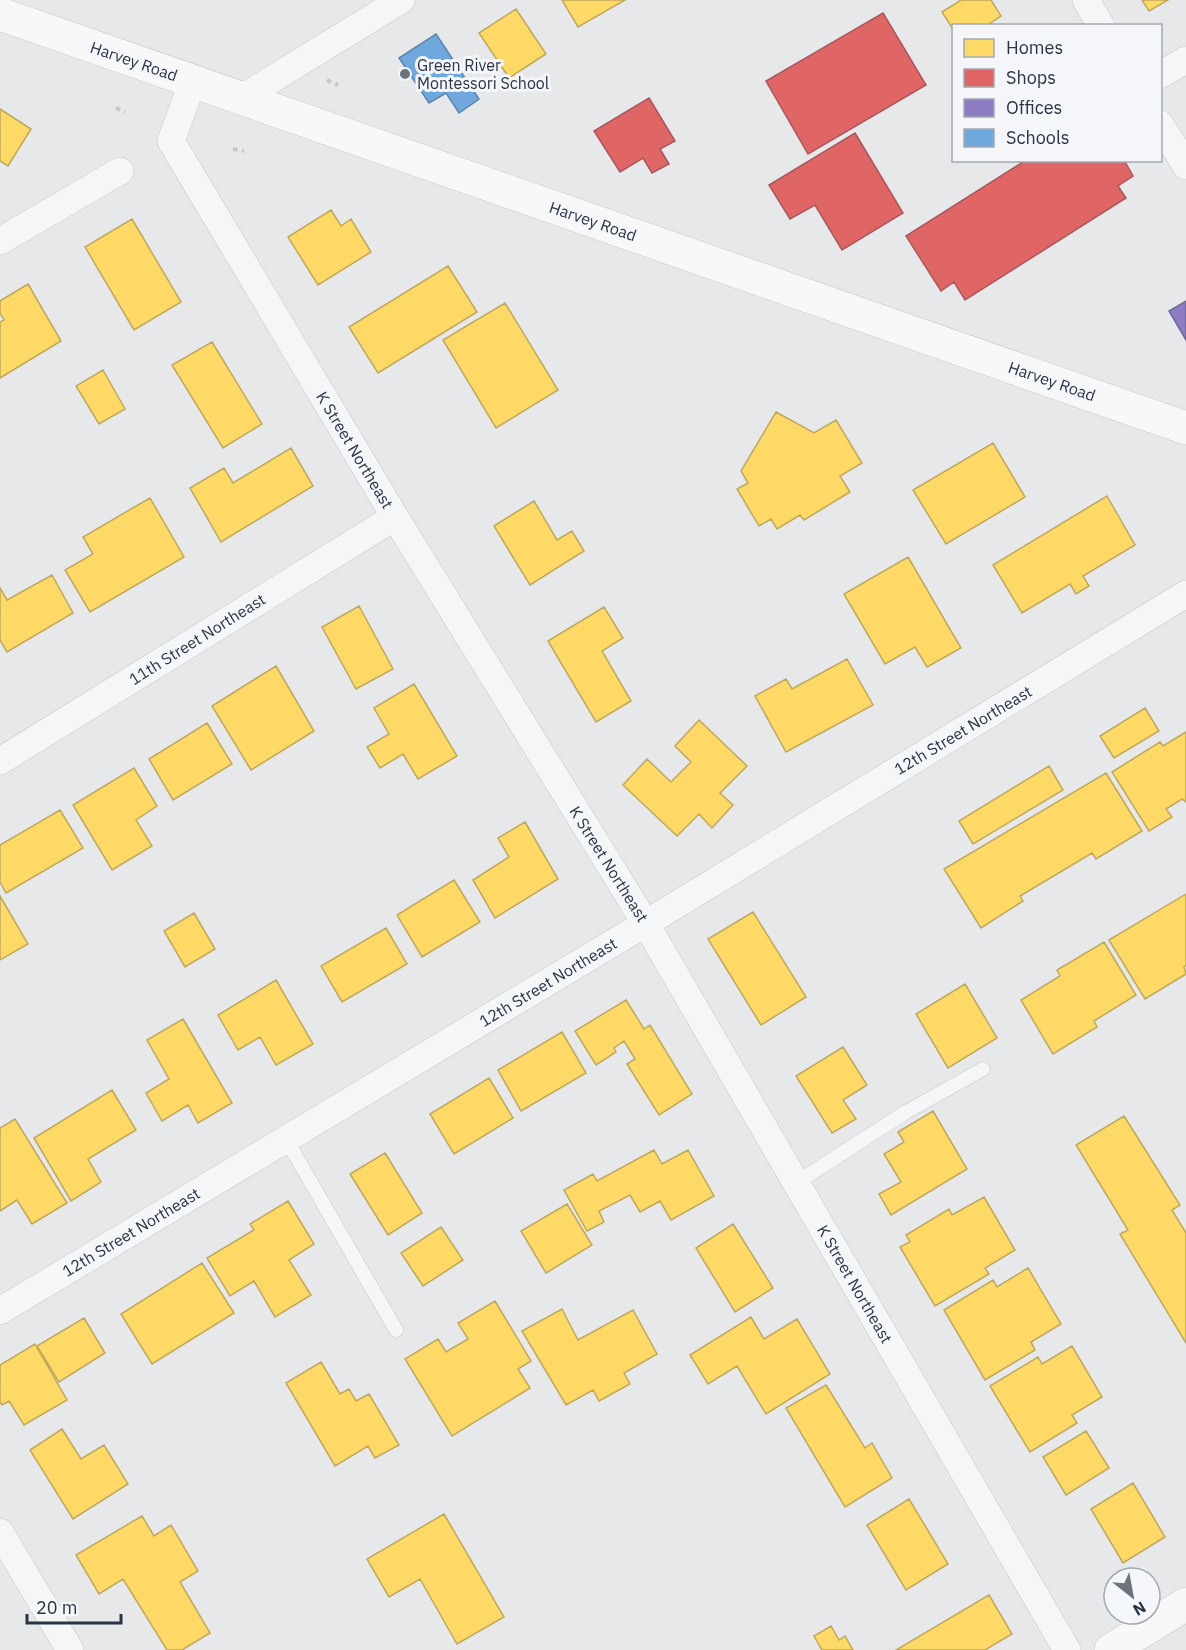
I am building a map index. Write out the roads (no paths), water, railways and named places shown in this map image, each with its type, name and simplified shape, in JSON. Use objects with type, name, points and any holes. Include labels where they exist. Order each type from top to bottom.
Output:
[{"type":"main road","name":"Harvey Road","points":[[0,14],[1186,428]]},
{"type":"main road","points":[[1111,1650],[1186,1604]]},
{"type":"street","points":[[240,99],[401,0]]},
{"type":"street","points":[[1086,0],[1100,24]]},
{"type":"street","points":[[1162,74],[1186,60]]},
{"type":"street","name":"K Street Northeast","points":[[193,81],[171,141],[395,517],[646,924],[1067,1650]]},
{"type":"street","points":[[1162,126],[1186,166]]},
{"type":"street","points":[[0,241],[120,171]]},
{"type":"street","name":"11th Street Northeast","points":[[0,761],[395,517]]},
{"type":"street","name":"12th Street Northeast","points":[[0,1311],[646,924],[1186,594]]},
{"type":"street","points":[[0,1532],[70,1650]]},
{"type":"lane","points":[[796,1183],[906,1112],[983,1069]]},
{"type":"lane","points":[[286,1139],[396,1330]]},
{"type":"place","name":"Green River Montessori School","points":[[405,74]]}]
